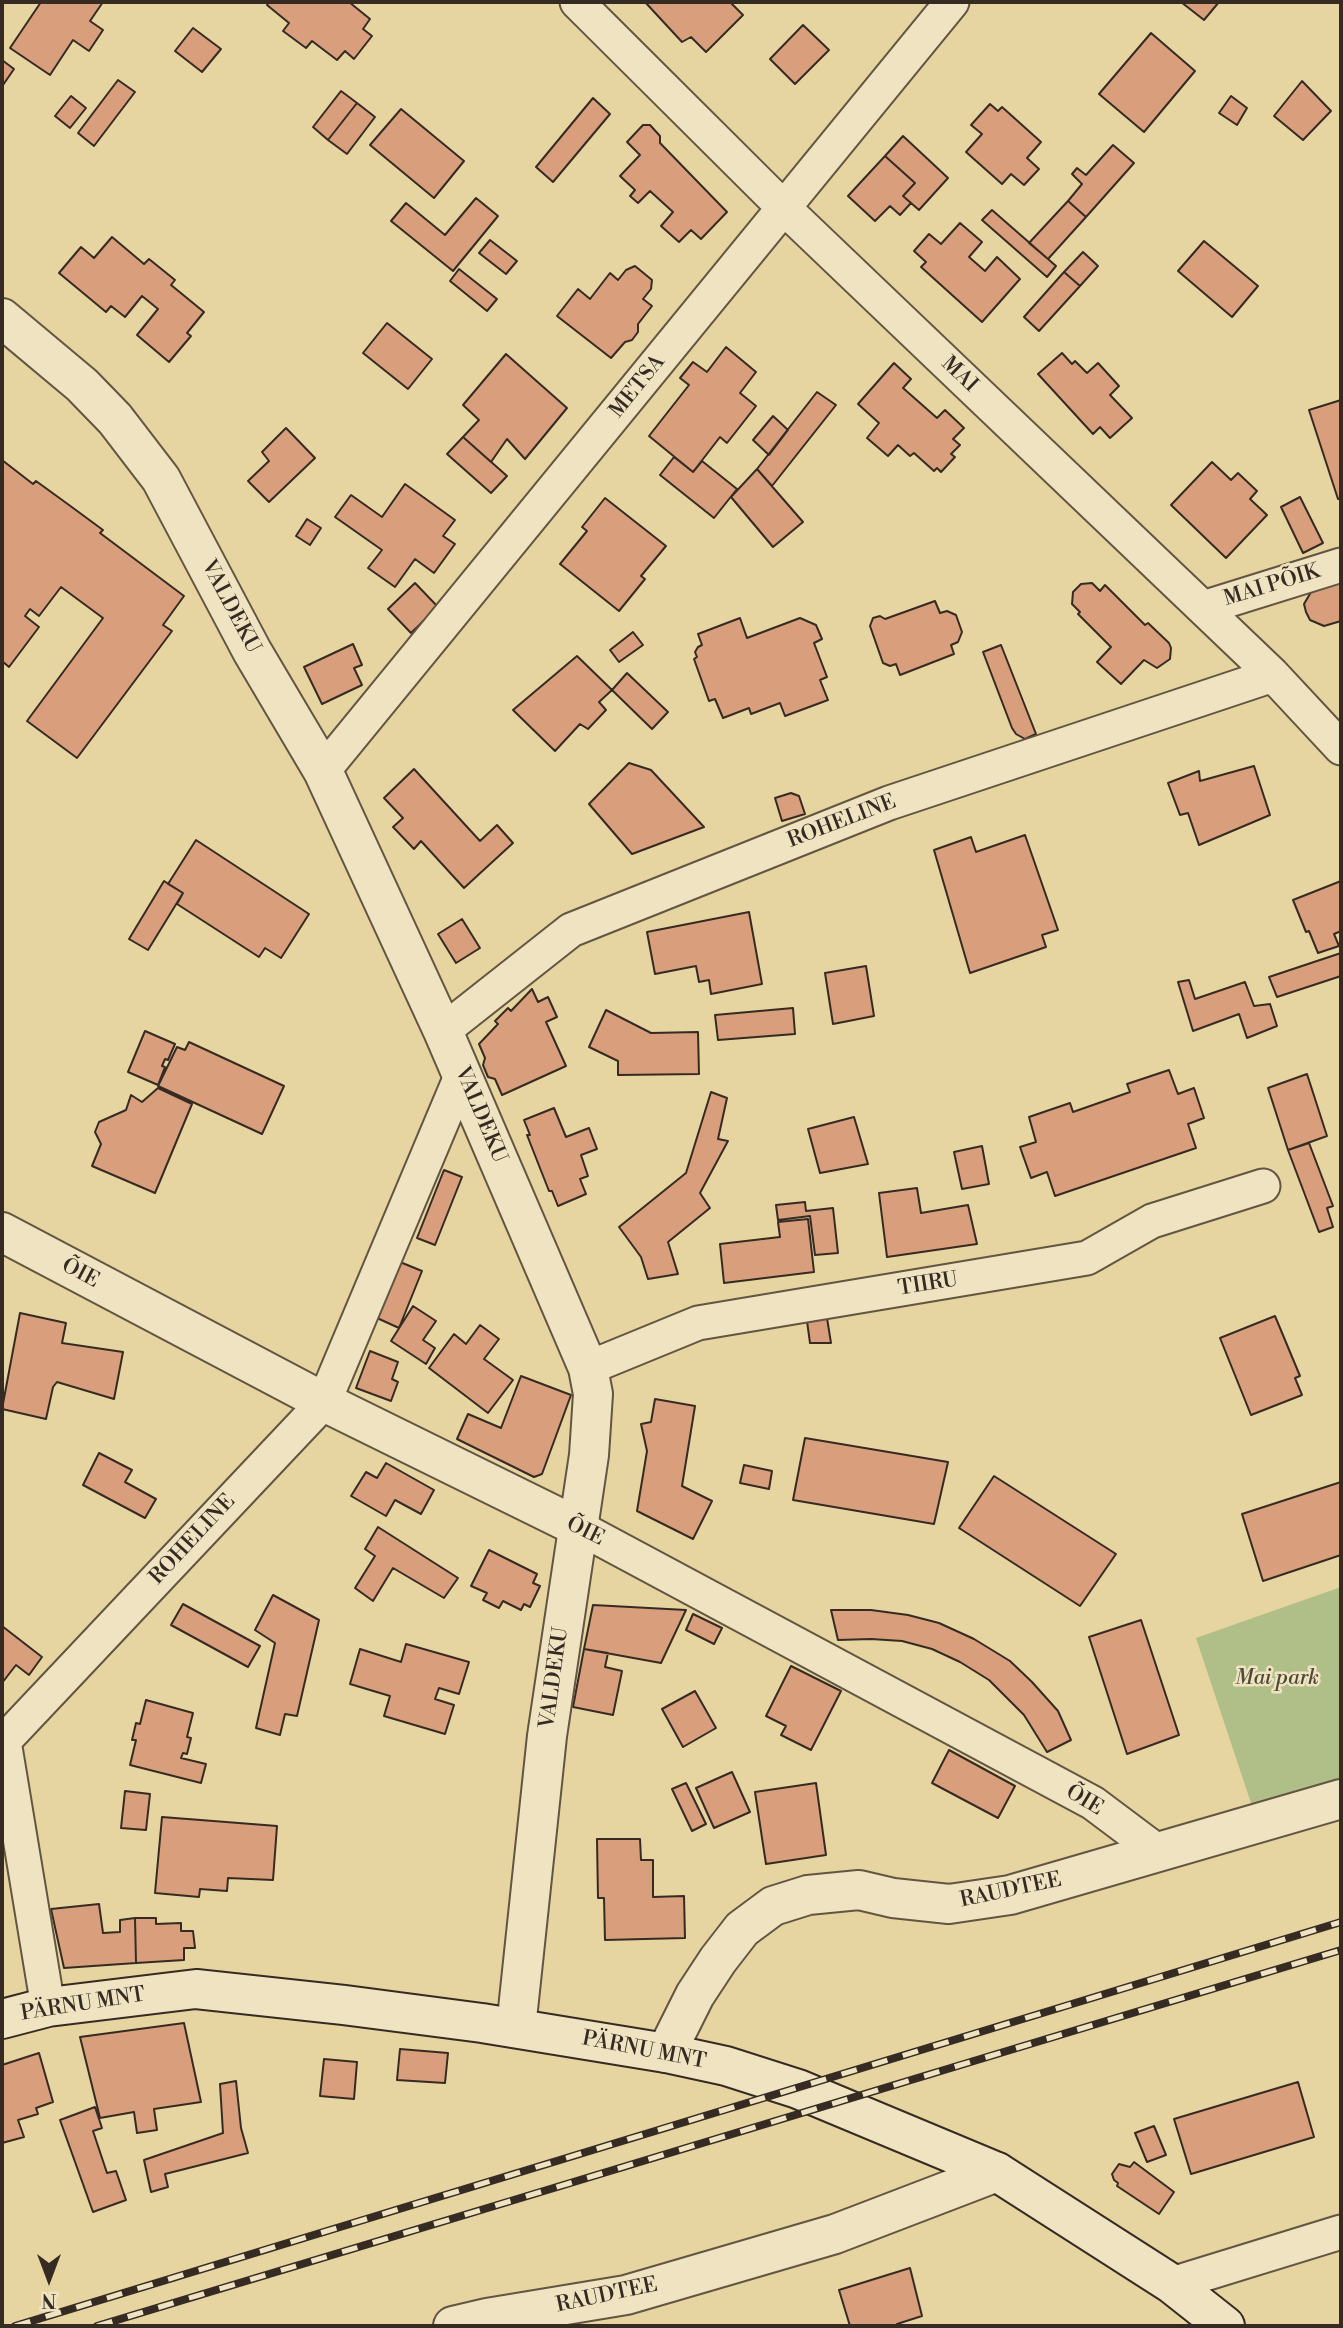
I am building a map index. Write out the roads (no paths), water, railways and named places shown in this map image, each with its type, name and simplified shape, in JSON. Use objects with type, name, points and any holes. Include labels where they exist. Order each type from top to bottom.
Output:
[{"type":"street","name":"MAI","points":[[577,2],[784,208],[1273,675],[1341,748]]},
{"type":"street","name":"METSA","points":[[323,771],[952,2]]},
{"type":"street","name":"VALDEKU","points":[[2,318],[82,385],[114,419],[161,479],[252,651],[323,771],[443,1031],[588,1368],[593,1394],[589,1455],[547,1736],[516,2028]]},
{"type":"street","name":"MAI PÕIK","points":[[1203,608],[1341,565]]},
{"type":"street","name":"ROHELINE","points":[[443,1031],[571,930],[889,803],[1273,675]]},
{"type":"street","name":"ROHELINE","points":[[48,2007],[3,1740],[324,1402],[462,1074]]},
{"type":"street","name":"TIIRU","points":[[588,1368],[698,1323],[1087,1258],[1152,1221],[1263,1186]]},
{"type":"street","name":"ÕIE","points":[[2,1232],[324,1402],[578,1527],[1093,1803],[1157,1852]]},
{"type":"street","name":"RAUDTEE","points":[[666,2053],[695,1995],[718,1959],[742,1929],[772,1906],[808,1895],[859,1890],[893,1898],[949,1904],[1010,1895],[1341,1799]]},
{"type":"street","name":"PÄRNU MNT","points":[[2,2019],[48,2007],[196,1989],[516,2028],[666,2053],[726,2066],[798,2089],[997,2172],[1172,2284],[1224,2326]]},
{"type":"street","name":"RAUDTEE","points":[[477,2323],[626,2295],[835,2234],[997,2172]]},
{"type":"street","points":[[1172,2284],[1341,2232]]},
{"type":"railway","points":[[15,2326],[1341,1922]]},
{"type":"railway","points":[[97,2326],[1341,1950]]},
{"type":"park label","name":"Mai park","points":[[1277,1679]]}]
